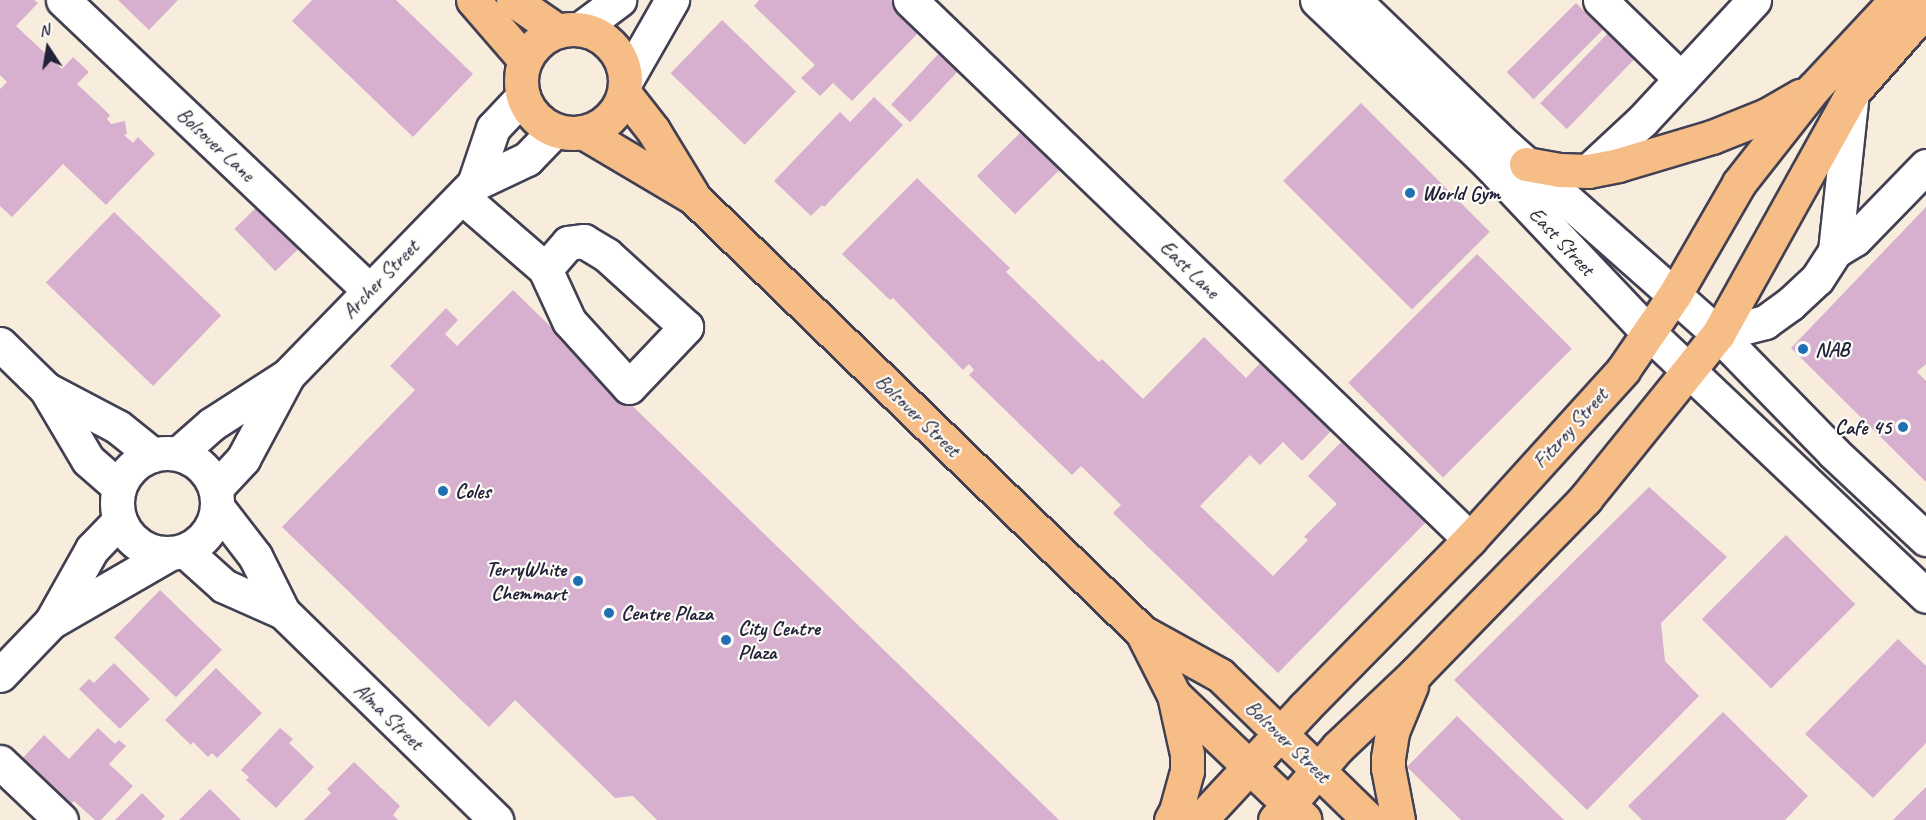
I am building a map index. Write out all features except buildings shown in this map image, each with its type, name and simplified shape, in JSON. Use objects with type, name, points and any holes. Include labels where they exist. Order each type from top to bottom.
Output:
[{"type":"main road","points":[[473,0],[525,60]]},
{"type":"main road","points":[[513,0],[569,30],[598,35],[613,47],[620,57],[625,87],[619,107],[597,127],[569,131],[535,116],[523,96],[521,72],[525,60],[538,42],[569,30]]},
{"type":"main road","name":"Fitzroy Street","points":[[1200,820],[1281,733],[1470,539],[1623,370],[1675,294],[1739,183],[1813,89],[1890,20],[1926,9]]},
{"type":"main road","name":"Fitzroy Street","points":[[1290,815],[1318,771],[1338,747],[1416,673],[1585,499],[1718,334],[1890,20]]},
{"type":"main road","name":"Bolsover Street","points":[[625,87],[694,198],[1142,632],[1220,675],[1369,820]]},
{"type":"main road","points":[[1526,164],[1559,170],[1588,171],[1618,165],[1712,137],[1767,115],[1813,89]]},
{"type":"main road","name":"Bolsover Street","points":[[569,131],[694,198]]},
{"type":"main road","name":"Bolsover Street","points":[[1142,632],[1174,695],[1249,768],[1290,815]]},
{"type":"main road","points":[[1398,820],[1388,758],[1392,732],[1416,673]]},
{"type":"main road","points":[[1171,820],[1176,812],[1187,771],[1187,754],[1174,695]]},
{"type":"street","name":"Bolsover Lane","points":[[63,0],[369,290]]},
{"type":"street","points":[[569,30],[619,0]]},
{"type":"street","points":[[625,87],[672,0]]},
{"type":"street","name":"East Lane","points":[[910,0],[1470,539]]},
{"type":"street","name":"East Street","points":[[1317,0],[1489,164],[1648,332],[1926,596]]},
{"type":"street","name":"East Street","points":[[1354,0],[1526,164],[1718,334],[1834,453],[1926,539]]},
{"type":"street","points":[[1600,0],[1681,79]]},
{"type":"street","points":[[1588,171],[1642,121],[1754,0]]},
{"type":"street","points":[[1718,334],[1764,322],[1790,304],[1817,279],[1834,251],[1852,93]]},
{"type":"street","name":"Archer Street","points":[[468,190],[493,128],[523,96]]},
{"type":"street","name":"Archer Street","points":[[165,454],[288,375],[468,190],[527,159],[569,131]]},
{"type":"street","points":[[1834,251],[1855,239],[1926,166]]},
{"type":"street","points":[[468,190],[545,269],[569,321],[629,387],[686,327],[607,255],[584,241],[568,243],[545,269]]},
{"type":"street","points":[[0,344],[46,389],[88,460],[119,487]]},
{"type":"street","name":"Archer Street","points":[[217,498],[243,459],[288,375]]},
{"type":"street","points":[[46,389],[165,454],[202,466],[217,498],[208,534],[51,622]]},
{"type":"street","points":[[1806,481],[1834,453]]},
{"type":"street","points":[[165,454],[138,462],[127,473],[119,487],[117,498],[120,520],[134,541],[150,550],[177,552]]},
{"type":"street","name":"Alma Street","points":[[217,498],[255,556],[283,612],[496,820]]},
{"type":"street","points":[[0,675],[51,622],[92,549],[120,520]]},
{"type":"street","name":"Alma Street","points":[[177,552],[224,586],[283,612]]},
{"type":"street","points":[[0,762],[61,820]]},
{"type":"place","name":"World Gym","points":[[1410,193]]},
{"type":"place","name":"NAB","points":[[1803,349]]},
{"type":"place","name":"Cafe 45","points":[[1903,427]]},
{"type":"place","name":"Coles","points":[[443,491]]},
{"type":"place","name":"TerryWhite Chemmart","points":[[578,581]]},
{"type":"place","name":"Centre Plaza","points":[[609,613]]},
{"type":"place","name":"City Centre Plaza","points":[[726,640]]}]
